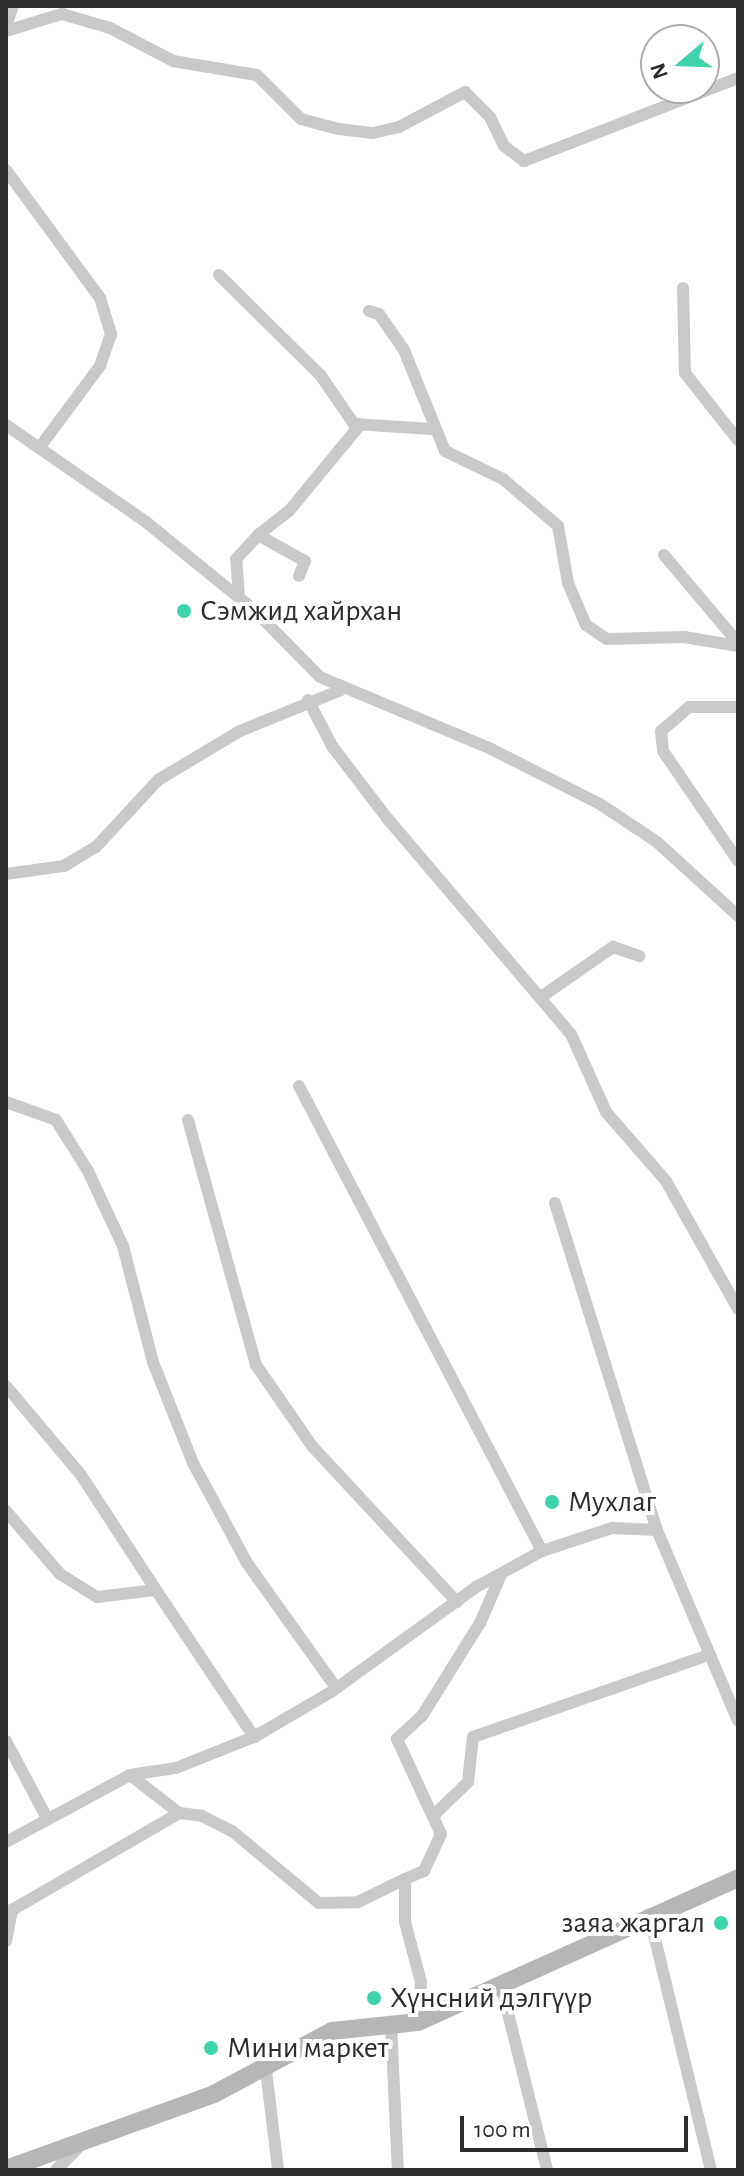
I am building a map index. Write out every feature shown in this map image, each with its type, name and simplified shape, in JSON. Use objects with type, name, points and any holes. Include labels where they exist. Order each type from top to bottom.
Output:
[{"type":"main road","points":[[6,2169],[77,2149],[214,2094],[265,2062],[332,2031],[418,2022],[649,1914],[738,1878]]},
{"type":"street","points":[[6,29],[13,6]]},
{"type":"street","points":[[6,29],[62,14],[110,28],[173,61],[257,75],[301,119],[339,129],[373,133],[399,127],[465,92],[490,117],[504,146],[524,161],[738,78]]},
{"type":"street","points":[[6,170],[100,298],[111,334],[100,366],[39,448]]},
{"type":"street","points":[[219,275],[321,376],[360,425],[432,429]]},
{"type":"street","points":[[683,288],[685,373],[738,440]]},
{"type":"street","points":[[369,311],[379,314],[404,350],[432,429],[445,451],[503,479],[558,526],[568,583],[586,625],[607,639],[684,637],[738,644]]},
{"type":"street","points":[[6,425],[146,522],[239,598],[341,690],[491,749],[600,804],[657,842],[738,916]]},
{"type":"street","points":[[239,598],[236,559],[258,535],[289,511],[360,425]]},
{"type":"street","points":[[258,535],[305,561],[299,576]]},
{"type":"street","points":[[664,555],[738,644]]},
{"type":"street","points":[[6,874],[64,866],[96,847],[158,780],[240,731],[308,700],[341,690]]},
{"type":"street","points":[[308,700],[332,746],[387,818],[571,1034],[606,1112],[666,1181],[738,1309]]},
{"type":"street","points":[[738,707],[689,707],[661,731],[663,751],[738,861]]},
{"type":"street","points":[[541,997],[613,947],[639,956]]},
{"type":"street","points":[[299,1086],[542,1551]]},
{"type":"street","points":[[6,1102],[56,1120],[88,1171],[123,1246],[153,1362],[193,1463],[247,1563],[336,1688]]},
{"type":"street","points":[[188,1120],[256,1365],[312,1446],[457,1602]]},
{"type":"street","points":[[555,1203],[657,1530],[738,1721]]},
{"type":"street","points":[[6,1386],[90,1487],[254,1737]]},
{"type":"street","points":[[6,1511],[60,1574],[97,1597],[156,1590]]},
{"type":"street","points":[[6,1842],[130,1775],[176,1768],[254,1737],[336,1688],[457,1602],[542,1551],[612,1528],[657,1530]]},
{"type":"street","points":[[130,1775],[179,1813],[202,1816],[232,1831],[319,1903],[358,1902],[424,1871],[433,1858],[441,1834],[397,1739],[422,1716],[480,1623],[501,1575]]},
{"type":"street","points":[[434,1815],[468,1782],[473,1737],[708,1655]]},
{"type":"street","points":[[6,1741],[48,1820]]},
{"type":"street","points":[[6,1941],[12,1910],[179,1813]]},
{"type":"street","points":[[405,1879],[405,1922],[421,1982],[418,2022]]},
{"type":"street","points":[[649,1914],[711,2170]]},
{"type":"street","points":[[501,1985],[547,2170]]},
{"type":"street","points":[[391,2024],[398,2170]]},
{"type":"street","points":[[265,2062],[278,2170]]},
{"type":"street","points":[[56,2170],[77,2149]]},
{"type":"place","name":"Сэмжид хайрхан","points":[[184,611]]},
{"type":"place","name":"Мухлаг","points":[[552,1502]]},
{"type":"place","name":"заяа жаргал","points":[[721,1923]]},
{"type":"place","name":"Хүнсний дэлгүүр","points":[[374,1998]]},
{"type":"place","name":"Мини маркет","points":[[211,2048]]}]
